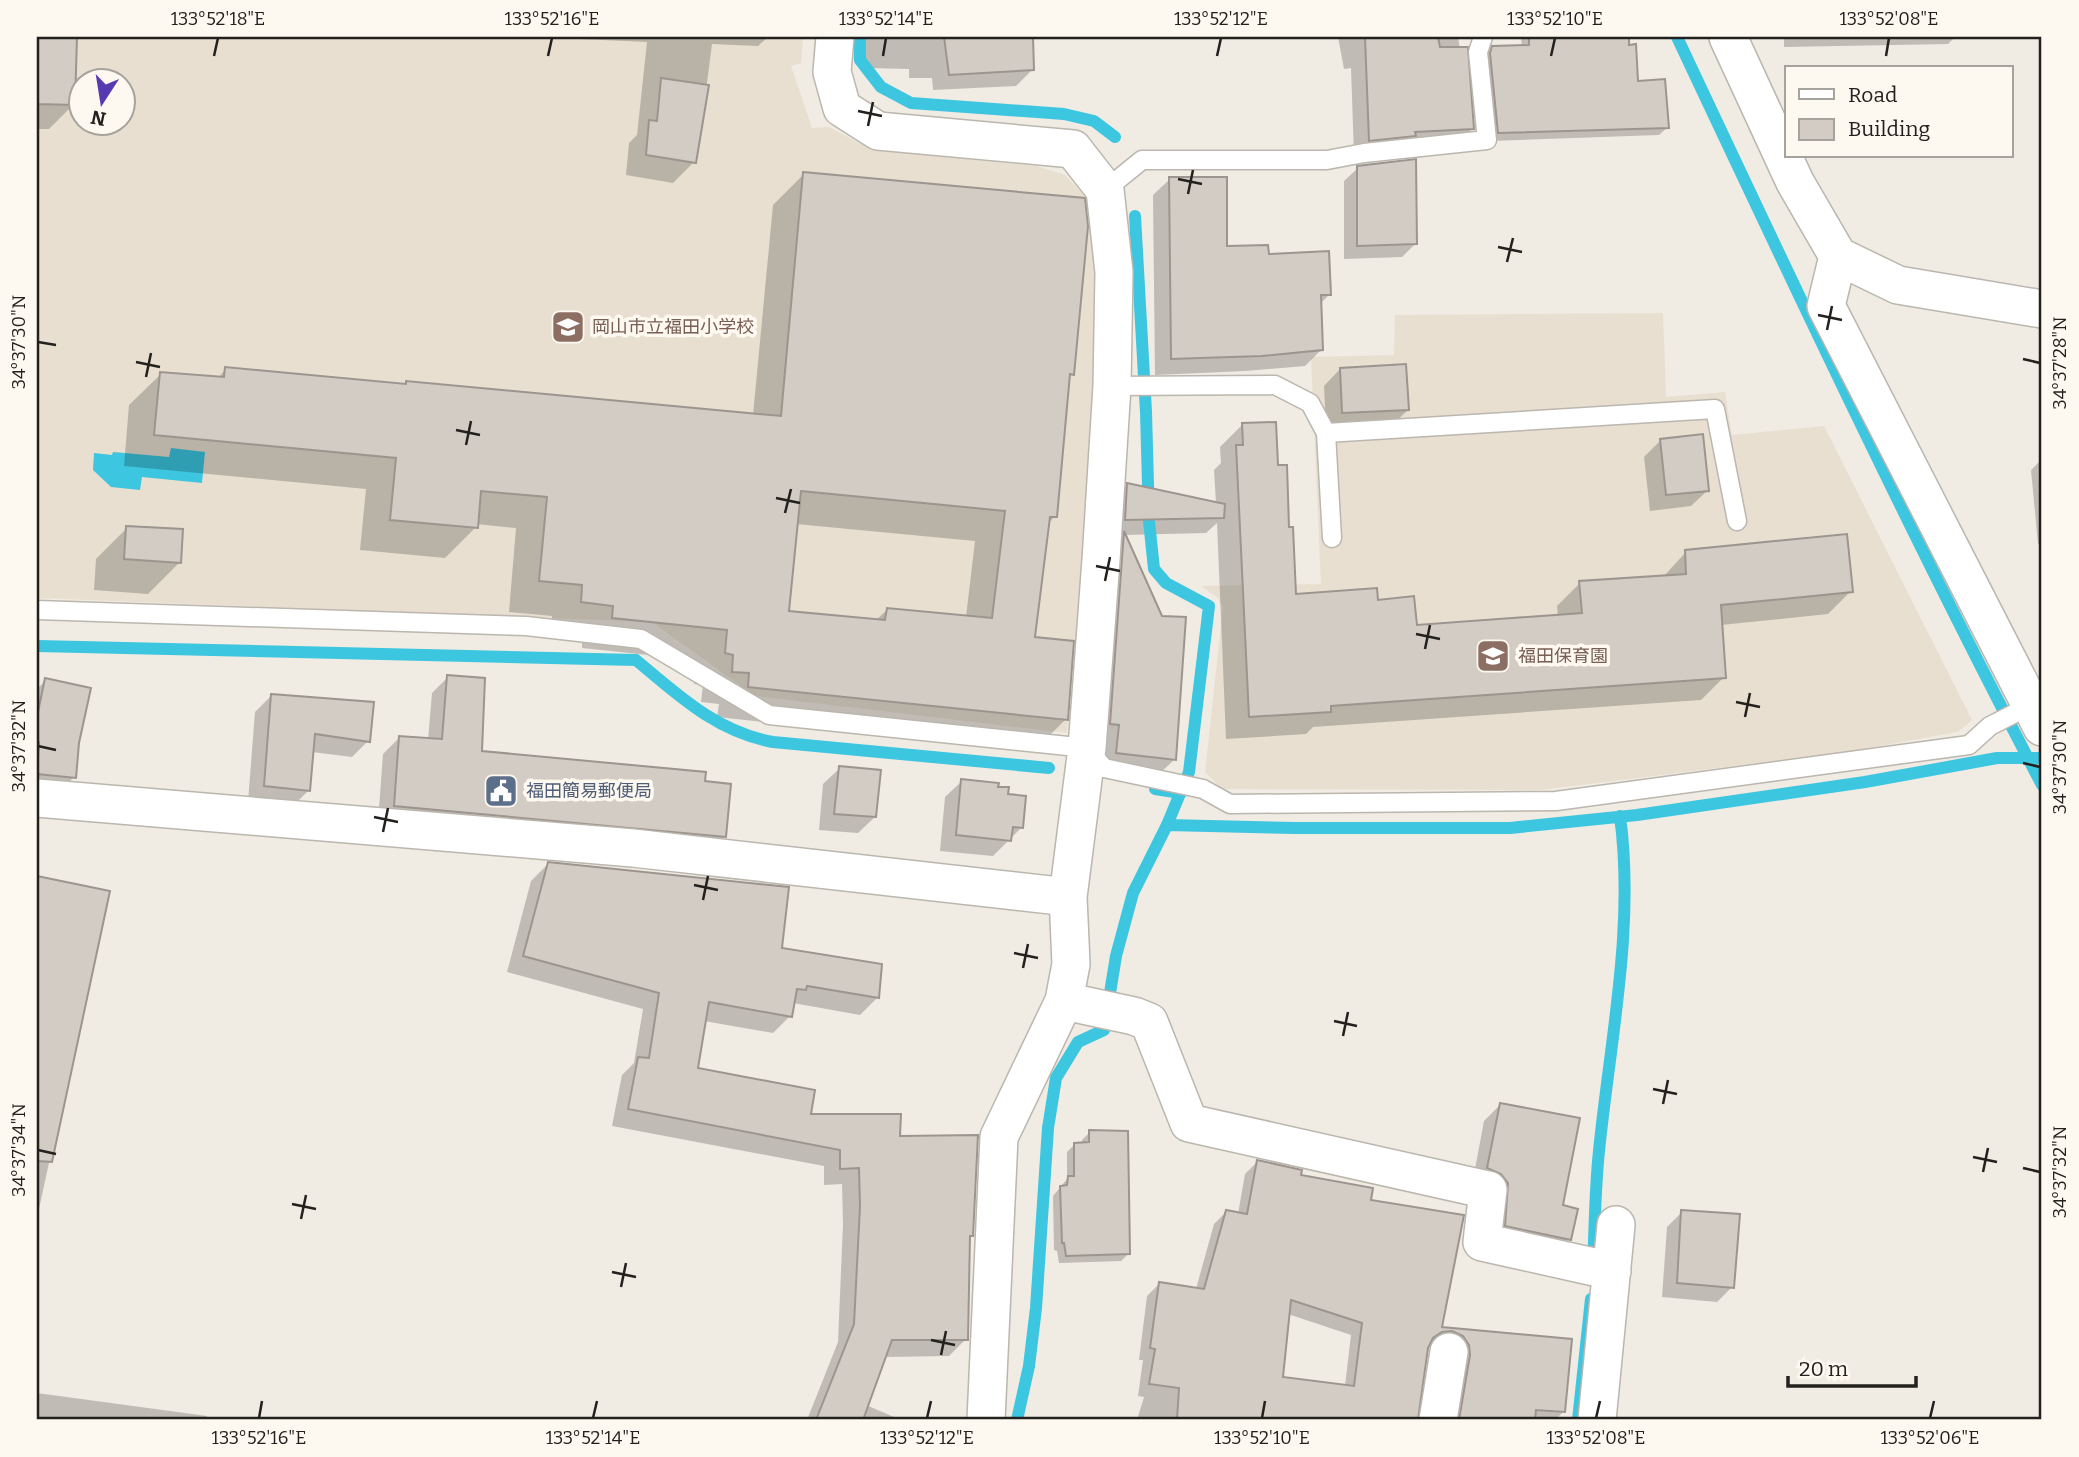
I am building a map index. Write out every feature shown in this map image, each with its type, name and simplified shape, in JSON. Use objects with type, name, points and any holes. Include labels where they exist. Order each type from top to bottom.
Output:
[{"type":"street","points":[[835,37],[832,72],[842,108],[878,131],[1073,149],[1105,191],[1114,272],[1121,386],[1087,748],[1068,897],[1071,964],[1093,1007],[1149,1022],[1189,1123],[1488,1190],[1482,1242],[1600,1269]]},
{"type":"street","points":[[1728,37],[1796,182],[1838,256],[1898,285],[2042,309]]},
{"type":"street","points":[[1838,256],[1826,306],[2030,715]]},
{"type":"street","points":[[37,798],[633,848],[1068,897]]},
{"type":"street","points":[[986,1420],[999,1137],[1093,1007]]},
{"type":"street","points":[[1597,1420],[1600,1269],[1616,1225]]},
{"type":"street","points":[[1438,1420],[1449,1352]]},
{"type":"lane","points":[[1105,191],[1142,160],[1327,160],[1364,153],[1487,140],[1478,52],[1482,37]]},
{"type":"lane","points":[[1121,386],[1275,385],[1310,403],[1326,433],[1332,538]]},
{"type":"lane","points":[[1326,433],[1715,409],[1737,521]]},
{"type":"lane","points":[[37,610],[526,626],[641,639],[769,715],[1087,748],[1104,768],[1203,789],[1230,804],[1556,801],[1969,745],[1990,726],[2030,715]]},
{"type":"shaded area","name":"岡山市立福田小学校","points":[[37,37],[803,37],[801,63],[791,66],[812,128],[829,127],[872,150],[1037,166],[1065,175],[1083,194],[1095,215],[1098,410],[1067,733],[755,696],[652,622],[37,598]]},
{"type":"shaded area","points":[[1663,313],[1666,397],[1725,392],[1732,435],[1824,426],[1972,720],[1958,732],[1846,752],[1541,790],[1222,789],[1205,772],[1223,607],[1217,597],[1201,586],[1321,584],[1311,357],[1394,355],[1395,315]],"holes":[[[1406,365],[1409,410],[1342,413],[1340,368]],[[1703,434],[1709,491],[1667,495],[1660,439]],[[1846,534],[1852,592],[1770,600],[1764,542]],[[1749,546],[1751,591],[1688,594],[1685,549]],[[1672,575],[1676,622],[1722,619],[1726,678],[1351,704],[1348,659],[1392,656],[1390,627],[1582,613],[1580,581]]]},
{"type":"water","points":[[171,448],[205,452],[202,483],[142,477],[140,490],[111,487],[93,470],[94,453],[169,457]]},
{"type":"building","points":[[37,37],[77,37],[76,66],[66,66],[66,105],[37,104]]},
{"type":"building","points":[[944,37],[1033,37],[1034,70],[949,75]]},
{"type":"building","points":[[1365,37],[1438,37],[1440,47],[1468,47],[1474,129],[1415,132],[1416,136],[1369,141]]},
{"type":"building","points":[[1529,37],[1629,37],[1629,45],[1636,44],[1638,81],[1665,79],[1669,128],[1498,133],[1490,53],[1492,46],[1529,45]]},
{"type":"building","points":[[661,78],[709,85],[696,163],[646,155],[649,120],[657,121]]},
{"type":"building","points":[[1416,159],[1417,244],[1357,246],[1357,166]]},
{"type":"building","points":[[803,172],[1085,198],[1088,226],[1074,375],[1070,374],[1057,517],[1050,517],[1035,637],[1074,641],[1068,720],[748,687],[749,673],[732,672],[733,655],[725,653],[727,630],[612,618],[613,606],[581,602],[582,585],[539,581],[547,497],[481,491],[478,528],[390,520],[396,458],[154,435],[160,372],[224,377],[225,367],[781,416]],"holes":[[[801,491],[1005,511],[992,618],[887,608],[885,620],[789,611]]]},
{"type":"building","points":[[1169,177],[1227,177],[1227,246],[1268,245],[1269,254],[1329,251],[1331,295],[1321,295],[1323,350],[1262,356],[1171,359]]},
{"type":"building","points":[[1406,364],[1409,410],[1342,413],[1340,368]]},
{"type":"building","points":[[1276,422],[1278,465],[1287,465],[1289,527],[1293,527],[1296,594],[1377,588],[1378,600],[1414,596],[1417,625],[1582,613],[1579,581],[1686,574],[1685,550],[1847,534],[1853,592],[1721,605],[1726,678],[1331,706],[1331,712],[1249,717],[1236,445],[1243,445],[1242,423]]},
{"type":"building","points":[[1703,434],[1709,491],[1666,495],[1660,439]]},
{"type":"building","points":[[1127,483],[1225,504],[1224,518],[1125,520]]},
{"type":"building","points":[[126,526],[183,529],[181,563],[124,559]]},
{"type":"building","points":[[1124,531],[1162,616],[1186,617],[1176,760],[1116,753],[1119,725],[1110,724]]},
{"type":"building","points":[[447,675],[485,678],[482,751],[706,772],[705,781],[731,784],[726,837],[394,806],[399,736],[442,739]]},
{"type":"building","points":[[45,678],[91,688],[79,743],[76,778],[37,774],[37,717]]},
{"type":"building","points":[[271,694],[374,702],[370,742],[315,734],[310,791],[264,786]]},
{"type":"building","points":[[839,766],[881,770],[876,817],[834,814]]},
{"type":"building","points":[[961,779],[999,783],[998,787],[1009,787],[1008,794],[1026,796],[1023,828],[1013,827],[1011,841],[956,835]]},
{"type":"building","points":[[548,862],[789,887],[782,948],[882,964],[879,998],[807,986],[806,990],[797,989],[792,1017],[709,1002],[698,1068],[815,1090],[811,1114],[901,1114],[900,1136],[978,1135],[973,1236],[970,1236],[968,1340],[892,1340],[863,1420],[816,1420],[854,1324],[860,1206],[859,1168],[840,1169],[840,1150],[628,1109],[638,1057],[649,1058],[659,993],[523,956]]},
{"type":"building","points":[[37,876],[110,891],[52,1162],[37,1161]]},
{"type":"building","points":[[1500,1103],[1580,1118],[1563,1205],[1578,1209],[1571,1240],[1505,1226],[1508,1183],[1501,1174],[1487,1168]]},
{"type":"building","points":[[1089,1130],[1128,1131],[1130,1254],[1066,1256],[1062,1243],[1060,1186],[1067,1185],[1068,1176],[1074,1176],[1074,1143],[1089,1142]]},
{"type":"building","points":[[1257,1160],[1302,1170],[1301,1175],[1373,1188],[1371,1200],[1464,1215],[1442,1327],[1572,1339],[1565,1412],[1536,1410],[1535,1420],[1459,1420],[1470,1355],[1469,1345],[1463,1336],[1452,1331],[1442,1332],[1433,1338],[1428,1348],[1418,1420],[1177,1420],[1179,1388],[1149,1384],[1155,1349],[1150,1348],[1159,1282],[1204,1289],[1226,1210],[1247,1214]],"holes":[[[1291,1300],[1362,1323],[1354,1386],[1283,1377]]]},
{"type":"building","points":[[1681,1210],[1740,1214],[1734,1288],[1677,1283]]},
{"type":"waterway","points":[[860,37],[860,60],[881,87],[911,103],[1064,114],[1094,121],[1115,137]]},
{"type":"waterway","points":[[1677,37],[1901,506],[2042,785]]},
{"type":"waterway","points":[[1017,1420],[1029,1366],[1036,1308],[1048,1128],[1056,1078],[1078,1042],[1104,1030],[1116,956],[1133,893],[1167,825],[1189,772],[1209,606],[1166,583],[1154,569],[1149,521],[1135,216]]},
{"type":"waterway","points":[[37,646],[636,660],[700,711],[753,737],[773,742],[1049,768]]},
{"type":"waterway","points":[[1167,825],[1510,828],[1637,815],[1865,782],[1997,758],[2039,758]]},
{"type":"waterway","points":[[1155,789],[1181,793]]},
{"type":"waterway","points":[[1593,1263],[1598,1165],[1623,942],[1625,900],[1620,816]]},
{"type":"waterway","points":[[1578,1420],[1591,1299]]},
{"type":"place","name":"岡山市立福田小学校","points":[[568,327]]},
{"type":"place","name":"福田保育園","points":[[1493,656]]},
{"type":"place","name":"福田簡易郵便局","points":[[501,791]]}]
